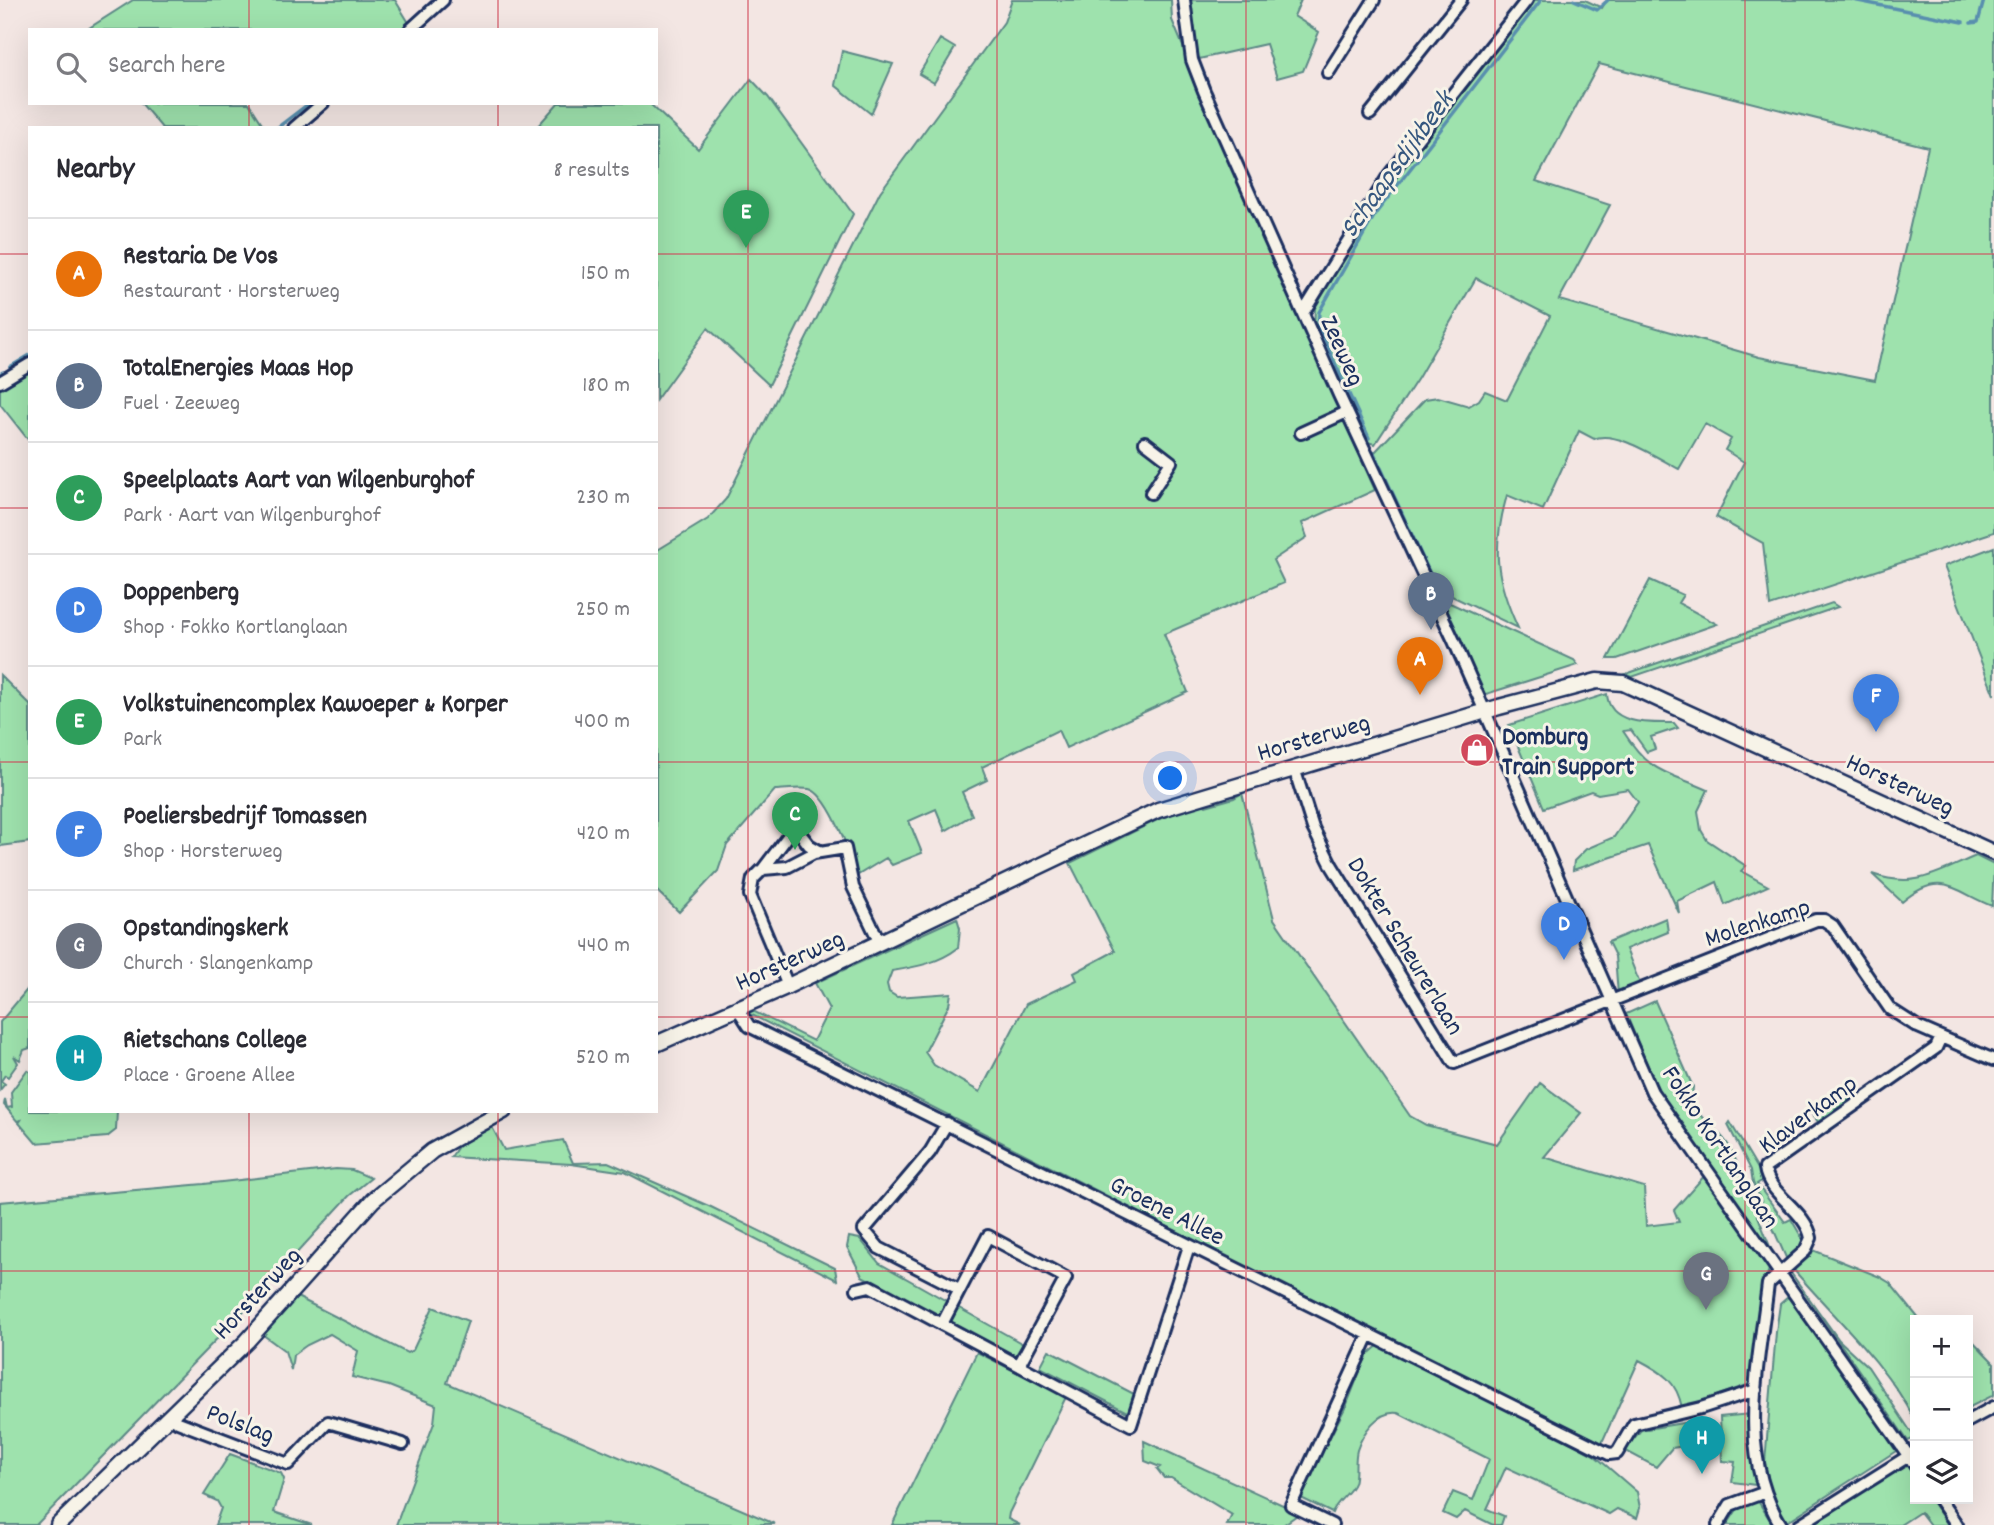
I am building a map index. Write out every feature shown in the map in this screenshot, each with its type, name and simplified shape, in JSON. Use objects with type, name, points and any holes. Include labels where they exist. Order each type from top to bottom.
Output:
[{"type":"main road","name":"Horsterweg","points":[[658,1043],[788,986],[1158,810],[1483,712],[1597,681],[1623,683],[1994,853]]},
{"type":"main road","name":"Horsterweg","points":[[58,1525],[275,1312],[382,1191],[432,1151],[500,1113]]},
{"type":"street","points":[[412,28],[443,0]]},
{"type":"street","name":"Zeeweg","points":[[1184,0],[1196,71],[1347,412],[1454,641],[1483,712]]},
{"type":"street","points":[[1328,73],[1374,0]]},
{"type":"street","points":[[1370,114],[1461,0]]},
{"type":"street","points":[[1303,313],[1389,175],[1527,0]]},
{"type":"street","points":[[297,126],[321,105]]},
{"type":"street","points":[[0,382],[28,365]]},
{"type":"street","points":[[1301,433],[1347,412]]},
{"type":"street","points":[[1145,442],[1171,462],[1151,493]]},
{"type":"street","name":"Fokko Kortlanglaan","points":[[1483,712],[1652,1092],[1680,1135],[1781,1271],[1910,1454]]},
{"type":"street","name":"Dokter Scheurerlaan","points":[[1294,768],[1313,828],[1332,866],[1454,1063],[1611,1002]]},
{"type":"street","points":[[788,986],[750,895],[752,879],[764,869],[795,827],[809,845],[821,852]]},
{"type":"street","points":[[764,869],[786,867],[821,852],[845,848],[853,887],[880,943]]},
{"type":"street","name":"Molenkamp","points":[[1611,1002],[1707,961],[1816,920],[1824,920],[1833,926],[1891,1009],[1941,1037],[1994,1060]]},
{"type":"street","name":"Groene Allee","points":[[737,1009],[749,1026],[1609,1454],[1617,1452],[1633,1424],[1702,1408],[1756,1390]]},
{"type":"street","name":"Klaverkamp","points":[[1781,1271],[1805,1251],[1811,1238],[1803,1221],[1765,1173],[1766,1165],[1936,1048],[1941,1037]]},
{"type":"street","points":[[947,1123],[930,1152],[864,1230],[879,1248],[959,1289]]},
{"type":"street","points":[[942,1324],[988,1236],[1066,1278],[1019,1365]]},
{"type":"street","points":[[857,1289],[870,1286],[1132,1425],[1189,1246]]},
{"type":"street","points":[[1781,1271],[1768,1284],[1756,1390],[1756,1469],[1763,1493],[1781,1525]]},
{"type":"street","points":[[1332,1525],[1291,1505],[1369,1335]]},
{"type":"street","points":[[1973,1419],[1994,1407]]},
{"type":"street","name":"Polslag","points":[[171,1415],[178,1422],[288,1464],[328,1422],[403,1444]]},
{"type":"street","points":[[1799,1525],[1910,1460]]},
{"type":"street","points":[[1718,1525],[1730,1505],[1763,1493]]},
{"type":"street","points":[[1942,1504],[1957,1525]]},
{"type":"green space","points":[[133,0],[395,0],[411,26],[409,28],[89,28]]},
{"type":"green space","points":[[1012,0],[1171,0],[1172,20],[1266,245],[1375,490],[1302,523],[1307,537],[1273,560],[1284,583],[1164,634],[1188,692],[1066,748],[1058,730],[982,767],[987,780],[962,792],[972,815],[945,831],[936,809],[909,821],[922,853],[892,865],[886,858],[858,875],[831,813],[817,793],[805,788],[775,790],[727,845],[718,871],[679,912],[658,892],[658,550],[708,519],[726,499],[880,192],[1004,22]]},
{"type":"green space","points":[[1189,0],[1301,0],[1294,16],[1319,32],[1303,71],[1277,78],[1266,44],[1199,59],[1193,39]]},
{"type":"green space","points":[[1535,0],[1585,0],[1602,8],[1607,0],[1994,0],[1994,532],[1770,606],[1763,543],[1716,517],[1744,462],[1725,450],[1731,439],[1705,424],[1679,469],[1625,441],[1603,437],[1594,439],[1579,431],[1543,510],[1507,495],[1499,532],[1498,563],[1504,594],[1518,628],[1435,588],[1373,454],[1425,399],[1438,397],[1469,406],[1479,400],[1485,391],[1507,400],[1550,316],[1476,278],[1418,378],[1375,444],[1367,442],[1314,327],[1315,308],[1370,212]],"holes":[[[1599,64],[1928,147],[1875,380],[1759,357],[1559,300],[1610,205],[1536,181]]]},
{"type":"green space","points":[[940,39],[955,48],[934,83],[919,74]]},
{"type":"green space","points":[[842,51],[893,64],[871,114],[835,85]]},
{"type":"green space","points":[[751,79],[768,97],[853,214],[769,385],[708,328],[658,397],[658,126],[538,126],[556,105],[651,105],[698,149]]},
{"type":"green space","points":[[143,105],[250,105],[264,126],[160,126]]},
{"type":"green space","points":[[28,371],[28,439],[0,404],[0,389]]},
{"type":"green space","points":[[1994,547],[1994,695],[1944,566]]},
{"type":"green space","points":[[1650,580],[1683,595],[1678,603],[1717,624],[1617,659],[1608,659]]},
{"type":"green space","points":[[1439,598],[1574,660],[1578,665],[1483,695]]},
{"type":"green space","points":[[1832,603],[1838,607],[1632,677],[1626,674]]},
{"type":"green space","points":[[0,675],[28,703],[28,842],[0,846]]},
{"type":"green space","points":[[1607,694],[1615,712],[1623,717],[1644,722],[1674,723],[1678,728],[1651,737],[1655,749],[1647,752],[1631,730],[1623,731],[1651,764],[1670,775],[1708,790],[1698,811],[1701,830],[1707,840],[1746,866],[1741,871],[1768,886],[1725,905],[1717,882],[1677,901],[1679,913],[1648,845],[1573,870],[1574,861],[1586,849],[1614,837],[1638,802],[1628,789],[1598,794],[1591,791],[1544,808],[1509,725]]},
{"type":"green space","points":[[1242,793],[1274,919],[1410,1116],[1426,1125],[1497,1144],[1540,1083],[1581,1113],[1544,1157],[1644,1187],[1646,1226],[1679,1222],[1674,1210],[1705,1175],[1770,1267],[1762,1288],[1753,1383],[1682,1408],[1676,1391],[1667,1378],[1639,1360],[1600,1447],[748,1013],[753,1011],[813,1041],[829,1009],[815,983],[957,918],[960,928],[958,948],[935,961],[892,971],[887,984],[889,992],[897,997],[951,993],[949,1005],[925,1052],[934,1065],[980,1092],[1026,1004],[1077,980],[1074,973],[1115,951],[1070,863],[1159,819],[1202,803],[1206,806]]},
{"type":"green space","points":[[1976,856],[1994,865],[1992,906],[1957,889],[1938,885],[1916,892],[1902,902],[1872,874],[1901,880],[1925,877]]},
{"type":"green space","points":[[1666,918],[1668,932],[1626,949],[1640,984],[1618,995],[1615,956],[1608,942]]},
{"type":"green space","points":[[28,988],[28,1049],[24,1050],[20,1060],[14,1056],[18,1063],[8,1077],[5,1075],[1,1081],[5,1084],[0,1090],[0,1022]]},
{"type":"green space","points":[[1655,1001],[1693,1087],[1695,1107],[1730,1148],[1771,1249],[1679,1127],[1655,1083],[1626,1014]]},
{"type":"green space","points":[[27,1070],[28,1113],[117,1113],[116,1130],[107,1137],[36,1143],[19,1123],[21,1120],[17,1121],[4,1105],[5,1099],[7,1108],[12,1107],[11,1092]]},
{"type":"green space","points":[[1843,1088],[1853,1103],[1820,1125],[1810,1110]]},
{"type":"green space","points":[[1730,1122],[1764,1179],[1757,1184],[1785,1222],[1791,1219],[1805,1243],[1787,1260],[1753,1183],[1751,1170],[1728,1125]]},
{"type":"green space","points":[[492,1127],[504,1150],[563,1140],[573,1163],[608,1162],[711,1207],[835,1268],[837,1280],[625,1172],[571,1164],[451,1157],[459,1145]]},
{"type":"green space","points":[[336,1169],[352,1170],[371,1178],[349,1196],[238,1317],[36,1525],[0,1525],[0,1202]]},
{"type":"green space","points":[[849,1237],[860,1239],[879,1263],[1023,1344],[1013,1359],[862,1276],[847,1247]]},
{"type":"green space","points":[[1813,1250],[1890,1283],[1916,1315],[1910,1315],[1910,1411],[1859,1341],[1793,1269]]},
{"type":"green space","points":[[1791,1273],[1839,1340],[1868,1367],[1910,1430],[1908,1441]]},
{"type":"green space","points":[[1789,1296],[1823,1341],[1896,1451],[1785,1523],[1771,1494],[1765,1462],[1780,1304]]},
{"type":"green space","points":[[297,1297],[407,1353],[413,1350],[433,1307],[468,1321],[447,1383],[775,1524],[396,1525],[434,1423],[436,1405],[389,1386],[352,1377],[358,1351],[330,1334],[293,1355],[291,1370],[285,1351],[262,1334]]},
{"type":"green space","points":[[1973,1341],[1994,1363],[1994,1395],[1973,1406]]},
{"type":"green space","points":[[1381,1343],[1594,1455],[1637,1492],[1640,1508],[1637,1518],[1617,1509],[1609,1514],[1506,1467],[1487,1509],[1504,1516],[1501,1525],[1493,1525],[1465,1511],[1456,1519],[1443,1513],[1453,1492],[1473,1500],[1489,1459],[1398,1413],[1384,1415],[1372,1424],[1363,1436],[1357,1450],[1354,1483],[1332,1513],[1299,1497],[1347,1404],[1366,1356]]},
{"type":"green space","points":[[1049,1350],[1136,1395],[1129,1413],[1040,1367]]},
{"type":"green space","points":[[977,1352],[1066,1397],[1009,1513],[1008,1519],[1020,1525],[892,1525]]},
{"type":"green space","points":[[1750,1414],[1749,1447],[1756,1485],[1732,1482],[1735,1462],[1722,1461],[1720,1417]]},
{"type":"green space","points":[[1689,1422],[1691,1445],[1672,1448],[1656,1467],[1624,1450],[1641,1430]]},
{"type":"green space","points":[[1144,1441],[1300,1513],[1283,1525],[1227,1525],[1232,1515],[1171,1478],[1164,1478],[1157,1469],[1160,1467],[1145,1461]]},
{"type":"green space","points":[[230,1454],[281,1473],[284,1479],[274,1512],[312,1525],[215,1525],[221,1508],[217,1501],[204,1495]]},
{"type":"green space","points":[[1905,1463],[1910,1470],[1910,1504],[1933,1504],[1948,1525],[1930,1525],[1920,1512],[1900,1525],[1810,1525]]},
{"type":"green space","points":[[1758,1501],[1773,1525],[1727,1525],[1738,1508]]},
{"type":"waterway","name":"Schaapsdijkbeek","points":[[1369,438],[1318,326],[1319,312],[1376,213],[1541,0]]},
{"type":"waterway","name":"Schaapsdijkbeek","points":[[1574,0],[1597,10],[1608,0]]},
{"type":"waterway","name":"Schaapsdijkbeek","points":[[1853,0],[1963,22]]},
{"type":"waterway","name":"Schaapsdijkbeek","points":[[1971,23],[1978,22],[1984,0]]},
{"type":"waterway","points":[[280,126],[307,105]]},
{"type":"waterway","points":[[10,367],[28,356]]},
{"type":"waterway","name":"Schaapsdijkbeek","points":[[1374,453],[1436,587]]},
{"type":"place","name":"Volkstuinencomplex Kawoeper & Korper","points":[[746,248]]},
{"type":"place","name":"TotalEnergies Maas Hop","points":[[1431,630]]},
{"type":"place","name":"Restaria De Vos","points":[[1420,695]]},
{"type":"place","name":"Poeliersbedrijf Tomassen","points":[[1876,732]]},
{"type":"place","name":"Domburg Train Support","points":[[1477,750]]},
{"type":"place","name":"Speelplaats Aart van Wilgenburghof","points":[[795,850]]},
{"type":"place","name":"Doppenberg","points":[[1564,960]]},
{"type":"place","name":"Opstandingskerk","points":[[1706,1310]]},
{"type":"place","name":"Rietschans College","points":[[1702,1474]]}]
